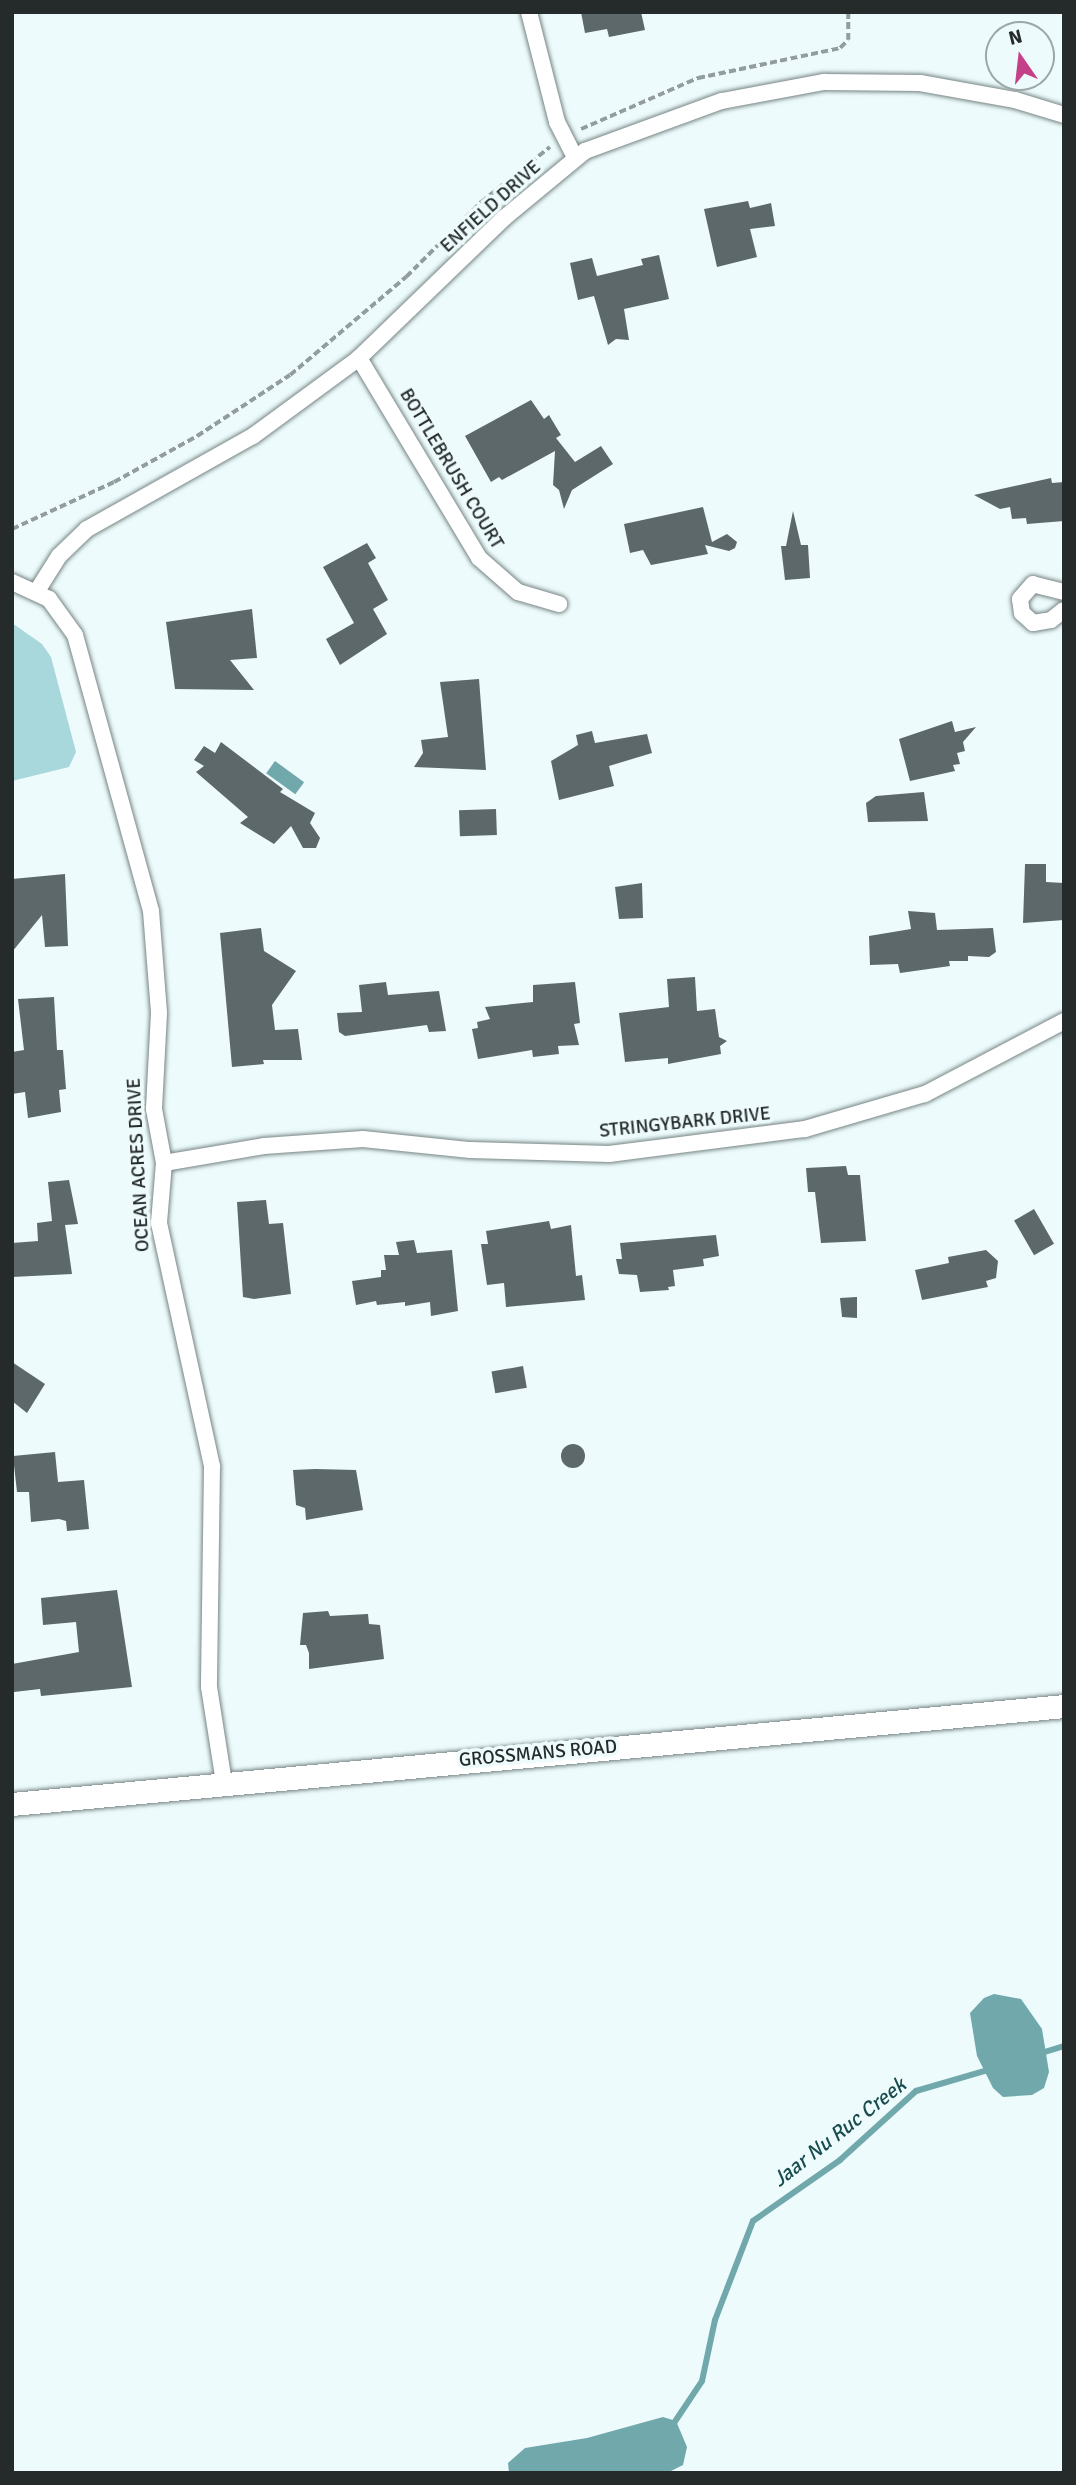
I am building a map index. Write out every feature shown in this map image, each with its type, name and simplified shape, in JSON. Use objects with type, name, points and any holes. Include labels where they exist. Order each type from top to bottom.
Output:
[{"type":"street","points":[[529,12],[564,138],[574,156]]},
{"type":"street","name":"ENFIELD DRIVE","points":[[37,591],[59,556],[87,529],[253,436],[359,358],[574,156],[722,101],[824,82],[920,83],[1015,100],[1064,115]]},
{"type":"street","name":"BOTTLEBRUSH COURT","points":[[359,358],[479,558],[518,592],[559,604]]},
{"type":"street","name":"OCEAN ACRES DRIVE","points":[[12,582],[37,591],[63,614],[82,653],[151,911],[159,1013],[154,1109],[164,1163],[158,1200],[163,1253],[188,1344],[212,1466],[209,1688],[224,1783]]},
{"type":"street","points":[[1064,592],[1043,583],[1033,584],[1020,599],[1022,613],[1033,623],[1051,620],[1064,610]]},
{"type":"street","name":"STRINGYBARK DRIVE","points":[[164,1163],[264,1146],[363,1139],[470,1150],[609,1154],[805,1129],[925,1094],[1064,1021]]},
{"type":"street","name":"GROSSMANS ROAD","points":[[12,1804],[1064,1706]]},
{"type":"path","points":[[12,529],[114,482],[197,436],[290,375],[405,277],[514,173],[564,138],[637,101],[698,78],[840,48],[848,40],[848,12]]},
{"type":"shaded area","points":[[12,623],[42,644],[51,657],[76,752],[69,767],[12,781]]},
{"type":"shaded area","points":[[275,761],[304,782],[295,794],[266,773]]},
{"type":"shaded area","points":[[994,1994],[1021,1999],[1042,2029],[1049,2072],[1044,2088],[1032,2095],[1003,2097],[993,2088],[977,2056],[970,2013],[984,1998]]},
{"type":"shaded area","points":[[663,2417],[676,2421],[687,2447],[683,2465],[667,2473],[509,2473],[508,2463],[525,2448],[587,2438]]},
{"type":"building","points":[[581,12],[641,12],[645,30],[609,37],[607,29],[585,33]]},
{"type":"building","points":[[748,201],[750,208],[771,203],[775,226],[750,229],[757,257],[717,267],[704,209]]},
{"type":"building","points":[[659,255],[669,299],[624,309],[629,340],[616,339],[608,345],[594,296],[578,300],[570,263],[592,258],[597,276],[643,265],[641,259]]},
{"type":"building","points":[[531,400],[544,419],[549,415],[561,435],[556,438],[575,462],[601,446],[613,464],[572,490],[564,509],[559,490],[553,485],[555,451],[502,480],[499,477],[491,482],[465,436]]},
{"type":"building","points":[[1051,478],[1052,483],[1064,482],[1064,521],[1027,524],[1026,518],[1012,519],[1010,507],[1000,509],[974,495]]},
{"type":"building","points":[[703,507],[712,542],[727,534],[737,542],[735,548],[729,551],[705,545],[708,554],[651,565],[643,550],[630,553],[624,524]]},
{"type":"building","points":[[793,511],[801,545],[808,545],[810,578],[785,580],[781,546],[786,546]]},
{"type":"building","points":[[367,543],[376,558],[368,563],[388,600],[373,609],[387,634],[340,665],[326,639],[354,623],[323,567]]},
{"type":"building","points":[[252,609],[257,658],[230,660],[254,690],[175,689],[166,622]]},
{"type":"building","points":[[479,679],[486,770],[414,767],[423,753],[421,740],[448,737],[440,682]]},
{"type":"building","points":[[952,721],[955,732],[976,727],[963,742],[965,751],[957,753],[960,764],[953,765],[955,771],[910,781],[899,739]]},
{"type":"building","points":[[592,731],[595,743],[647,734],[652,753],[609,766],[614,786],[559,800],[551,761],[578,745],[576,735]]},
{"type":"building","points":[[221,742],[283,789],[280,792],[315,813],[310,823],[320,838],[316,848],[303,848],[291,826],[274,844],[240,823],[248,817],[196,772],[204,766],[194,760],[204,746],[215,753]]},
{"type":"building","points":[[924,792],[928,821],[868,822],[866,803],[876,796]]},
{"type":"building","points":[[496,809],[497,835],[460,836],[459,810]]},
{"type":"building","points":[[1025,864],[1046,864],[1046,882],[1064,883],[1064,920],[1023,923]]},
{"type":"building","points":[[65,874],[68,946],[45,947],[42,915],[12,952],[12,879]]},
{"type":"building","points":[[642,883],[643,918],[619,919],[615,887]]},
{"type":"building","points":[[908,911],[935,913],[937,930],[993,928],[996,952],[989,957],[968,956],[968,961],[949,961],[950,966],[900,973],[898,964],[870,965],[869,936],[911,929]]},
{"type":"building","points":[[261,928],[264,951],[296,971],[272,1005],[275,1030],[298,1029],[302,1060],[263,1060],[264,1064],[232,1067],[220,933]]},
{"type":"building","points":[[695,977],[697,1011],[715,1009],[719,1037],[727,1041],[720,1046],[721,1054],[668,1064],[668,1058],[625,1062],[619,1013],[669,1007],[667,979]]},
{"type":"building","points":[[386,982],[388,995],[439,991],[446,1031],[429,1032],[427,1025],[345,1036],[339,1032],[337,1013],[362,1012],[359,985]]},
{"type":"building","points":[[575,982],[580,1023],[574,1024],[579,1045],[558,1046],[559,1054],[533,1057],[532,1050],[478,1059],[472,1029],[478,1028],[477,1022],[490,1019],[485,1007],[533,1002],[533,985]]},
{"type":"building","points":[[54,997],[57,1050],[63,1050],[66,1089],[59,1090],[61,1112],[28,1118],[25,1092],[12,1094],[12,1052],[24,1050],[18,999]]},
{"type":"building","points":[[846,1166],[848,1175],[860,1175],[866,1241],[821,1243],[815,1192],[808,1192],[806,1168]]},
{"type":"building","points":[[69,1180],[78,1224],[65,1225],[72,1274],[12,1277],[12,1243],[38,1241],[37,1223],[52,1221],[48,1182]]},
{"type":"building","points":[[266,1200],[269,1224],[283,1223],[291,1294],[254,1299],[243,1297],[237,1202]]},
{"type":"building","points":[[1034,1209],[1054,1244],[1034,1255],[1014,1220]]},
{"type":"building","points":[[549,1221],[551,1229],[571,1225],[576,1276],[582,1275],[585,1300],[506,1307],[504,1283],[487,1285],[481,1244],[488,1244],[486,1231]]},
{"type":"building","points":[[716,1235],[719,1256],[703,1259],[704,1266],[673,1270],[675,1286],[668,1287],[669,1290],[640,1292],[637,1275],[619,1274],[616,1259],[622,1259],[620,1243]]},
{"type":"building","points":[[414,1240],[417,1253],[452,1250],[458,1311],[431,1316],[430,1302],[405,1306],[405,1302],[377,1305],[376,1301],[356,1305],[352,1281],[381,1277],[381,1270],[386,1270],[384,1255],[399,1255],[396,1242]]},
{"type":"building","points":[[986,1250],[998,1261],[996,1278],[986,1281],[988,1287],[922,1300],[915,1270],[949,1263],[948,1257]]},
{"type":"building","points":[[857,1297],[857,1318],[842,1317],[840,1298]]},
{"type":"building","points":[[12,1362],[45,1384],[27,1413],[12,1401]]},
{"type":"building","points":[[523,1366],[527,1388],[495,1393],[491,1372]]},
{"type":"building","points":[[573,1444],[581,1448],[585,1456],[581,1464],[573,1468],[565,1464],[561,1456],[565,1448]]},
{"type":"building","points":[[55,1452],[58,1482],[84,1480],[89,1529],[67,1531],[66,1521],[59,1519],[31,1522],[29,1492],[17,1492],[13,1456]]},
{"type":"building","points":[[293,1470],[356,1470],[363,1510],[306,1520],[305,1508],[296,1505]]},
{"type":"building","points":[[117,1590],[132,1687],[41,1696],[40,1689],[14,1692],[12,1664],[79,1652],[76,1622],[43,1625],[41,1598]]},
{"type":"building","points":[[328,1611],[330,1616],[368,1614],[369,1624],[380,1625],[384,1659],[309,1669],[306,1645],[300,1645],[303,1613]]},
{"type":"waterway","name":"Jaar Nu Ruc Creek","points":[[1038,2054],[1064,2046]]},
{"type":"waterway","name":"Jaar Nu Ruc Creek","points":[[672,2426],[702,2381],[715,2320],[753,2221],[840,2160],[916,2091],[991,2069]]}]
